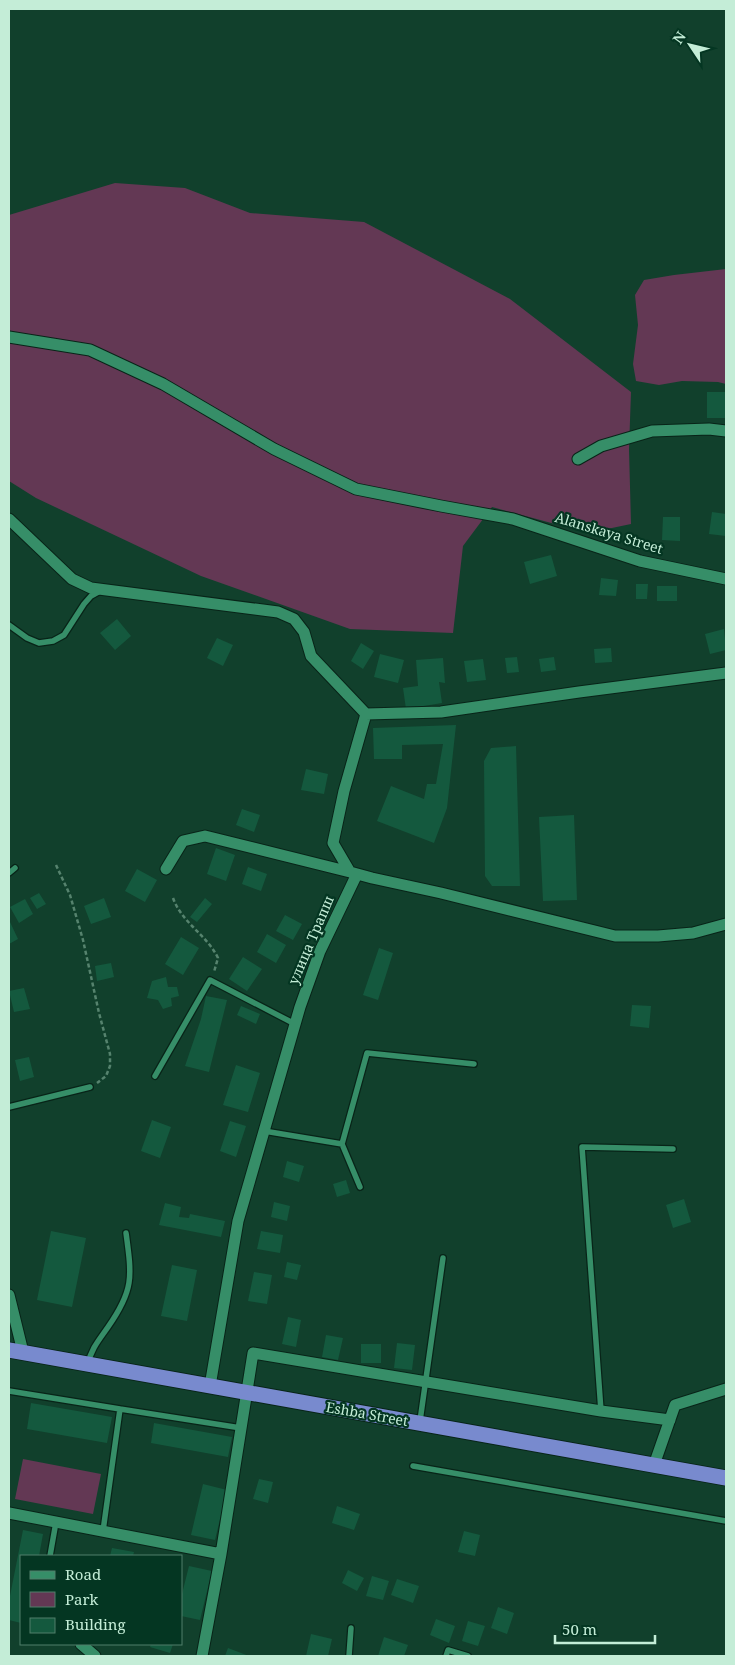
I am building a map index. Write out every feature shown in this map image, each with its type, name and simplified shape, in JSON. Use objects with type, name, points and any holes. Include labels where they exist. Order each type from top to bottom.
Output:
[{"type":"highway","name":"Eshba Street","points":[[16,1351],[726,1478]]},
{"type":"street","name":"Alanskaya Street","points":[[9,337],[90,350],[163,384],[274,449],[356,489],[513,518],[640,561],[726,579]]},
{"type":"street","points":[[578,460],[601,446],[652,431],[709,429],[726,431]]},
{"type":"street","points":[[9,519],[72,578],[91,588],[278,612],[294,619],[304,632],[311,656],[366,714],[441,712],[726,673]]},
{"type":"street","points":[[353,873],[333,843],[344,791],[366,714]]},
{"type":"street","points":[[166,868],[183,841],[205,836],[614,936],[658,936],[693,933],[726,924]]},
{"type":"street","name":"улица Трапш","points":[[210,1386],[238,1221],[295,1024],[320,951],[353,873]]},
{"type":"street","points":[[9,1295],[16,1351]]},
{"type":"street","points":[[202,1656],[221,1554],[253,1353],[601,1411],[670,1420]]},
{"type":"street","points":[[654,1465],[675,1405],[726,1389]]},
{"type":"street","points":[[9,1513],[221,1554]]},
{"type":"street","points":[[81,1645],[95,1656]]},
{"type":"lane","points":[[9,624],[27,638],[39,643],[53,641],[64,635],[91,596],[103,589]]},
{"type":"lane","points":[[9,873],[15,868]]},
{"type":"lane","points":[[155,1076],[210,980],[295,1024]]},
{"type":"lane","points":[[360,1187],[342,1144],[366,1054],[474,1064]]},
{"type":"lane","points":[[9,1107],[90,1087]]},
{"type":"lane","points":[[264,1131],[342,1144]]},
{"type":"lane","points":[[601,1411],[582,1147],[673,1149]]},
{"type":"lane","points":[[88,1365],[90,1353],[123,1304],[130,1285],[131,1268],[126,1233]]},
{"type":"lane","points":[[420,1424],[443,1258]]},
{"type":"lane","points":[[9,1391],[241,1428]]},
{"type":"lane","points":[[102,1531],[120,1409]]},
{"type":"lane","points":[[413,1466],[726,1521]]},
{"type":"lane","points":[[50,1555],[56,1522]]},
{"type":"lane","points":[[349,1656],[351,1628]]},
{"type":"lane","points":[[446,1656],[448,1650],[468,1656]]},
{"type":"path","points":[[56,865],[70,895],[83,940],[110,1054],[110,1066],[106,1076],[90,1087]]},
{"type":"path","points":[[173,898],[176,908],[206,939],[218,958],[216,968],[210,980]]},
{"type":"green space","points":[[115,183],[185,188],[250,213],[364,222],[510,299],[631,392],[629,449],[631,524],[588,533],[492,507],[463,546],[453,633],[350,629],[201,576],[36,498],[9,481],[9,215]]},
{"type":"green space","points":[[726,269],[726,384],[682,381],[659,385],[636,381],[633,364],[638,325],[635,295],[644,280]]},
{"type":"green space","points":[[23,1459],[101,1474],[93,1514],[15,1499]]},
{"type":"building","points":[[707,392],[726,392],[726,418],[707,418]]},
{"type":"building","points":[[712,512],[726,514],[726,536],[709,534]]},
{"type":"building","points":[[663,517],[680,517],[680,541],[662,540]]},
{"type":"building","points":[[551,555],[557,576],[530,584],[524,562]]},
{"type":"building","points":[[601,578],[618,580],[616,596],[599,595]]},
{"type":"building","points":[[636,584],[648,584],[647,599],[636,599]]},
{"type":"building","points":[[657,586],[677,586],[677,601],[657,601]]},
{"type":"building","points":[[117,619],[131,636],[115,650],[100,633]]},
{"type":"building","points":[[724,629],[726,650],[710,654],[705,634]]},
{"type":"building","points":[[217,638],[233,645],[223,666],[207,658]]},
{"type":"building","points":[[361,643],[374,651],[363,669],[351,661]]},
{"type":"building","points":[[611,648],[612,662],[595,663],[594,649]]},
{"type":"building","points":[[380,654],[404,660],[398,683],[374,677]]},
{"type":"building","points":[[517,657],[519,672],[507,673],[505,658]]},
{"type":"building","points":[[554,657],[556,670],[541,672],[539,659]]},
{"type":"building","points":[[443,658],[445,683],[439,682],[442,703],[406,709],[403,688],[418,686],[416,660]]},
{"type":"building","points":[[483,659],[486,680],[467,682],[464,661]]},
{"type":"building","points":[[456,725],[447,808],[434,843],[377,821],[391,786],[424,799],[427,784],[436,784],[443,744],[402,745],[402,759],[374,759],[373,728]]},
{"type":"building","points":[[516,746],[520,886],[492,886],[485,876],[484,761],[491,748]]},
{"type":"building","points":[[306,769],[328,774],[324,794],[301,790]]},
{"type":"building","points":[[242,809],[260,815],[254,832],[236,825]]},
{"type":"building","points":[[574,815],[577,900],[543,901],[539,817]]},
{"type":"building","points":[[216,848],[235,855],[226,881],[207,874]]},
{"type":"building","points":[[248,867],[267,874],[261,891],[242,884]]},
{"type":"building","points":[[137,869],[157,880],[145,902],[125,891]]},
{"type":"building","points":[[39,893],[46,904],[37,909],[30,898]]},
{"type":"building","points":[[104,898],[111,917],[91,924],[84,906]]},
{"type":"building","points":[[205,898],[212,904],[197,922],[190,917]]},
{"type":"building","points":[[25,899],[33,914],[19,923],[10,907]]},
{"type":"building","points":[[285,915],[302,924],[293,940],[276,931]]},
{"type":"building","points":[[9,923],[18,939],[9,944]]},
{"type":"building","points":[[267,934],[286,945],[276,963],[257,952]]},
{"type":"building","points":[[181,937],[199,948],[183,975],[165,964]]},
{"type":"building","points":[[379,948],[393,953],[378,1000],[363,995]]},
{"type":"building","points":[[243,957],[262,969],[247,991],[229,979]]},
{"type":"building","points":[[111,963],[114,977],[97,981],[95,966]]},
{"type":"building","points":[[166,977],[168,987],[177,987],[179,996],[171,998],[172,1006],[163,1009],[158,1000],[147,998],[152,981]]},
{"type":"building","points":[[24,988],[30,1009],[14,1012],[9,991]]},
{"type":"building","points":[[206,996],[227,1000],[209,1072],[185,1066],[201,1019]]},
{"type":"building","points":[[632,1005],[651,1006],[649,1028],[630,1026]]},
{"type":"building","points":[[241,1006],[260,1014],[256,1024],[237,1015]]},
{"type":"building","points":[[29,1057],[34,1077],[20,1081],[15,1060]]},
{"type":"building","points":[[236,1065],[260,1073],[248,1112],[223,1105]]},
{"type":"building","points":[[152,1120],[171,1127],[160,1158],[141,1151]]},
{"type":"building","points":[[230,1121],[246,1126],[236,1157],[220,1151]]},
{"type":"building","points":[[287,1161],[304,1166],[299,1182],[283,1177]]},
{"type":"building","points":[[346,1180],[350,1193],[337,1197],[333,1184]]},
{"type":"building","points":[[684,1199],[691,1222],[673,1228],[666,1205]]},
{"type":"building","points":[[274,1202],[290,1206],[287,1221],[271,1217]]},
{"type":"building","points":[[165,1203],[181,1207],[179,1217],[189,1218],[190,1214],[225,1221],[221,1237],[159,1225]]},
{"type":"building","points":[[51,1231],[86,1238],[72,1307],[37,1300]]},
{"type":"building","points":[[261,1231],[283,1235],[280,1253],[257,1249]]},
{"type":"building","points":[[287,1262],[301,1265],[297,1280],[284,1277]]},
{"type":"building","points":[[172,1265],[197,1270],[187,1321],[161,1316]]},
{"type":"building","points":[[254,1272],[272,1275],[267,1304],[248,1301]]},
{"type":"building","points":[[288,1317],[301,1320],[296,1347],[282,1344]]},
{"type":"building","points":[[326,1335],[343,1338],[338,1360],[322,1357]]},
{"type":"building","points":[[397,1343],[415,1345],[412,1370],[394,1368]]},
{"type":"building","points":[[361,1344],[381,1344],[381,1363],[361,1363]]},
{"type":"building","points":[[31,1403],[112,1417],[107,1443],[27,1429]]},
{"type":"building","points":[[154,1423],[232,1437],[228,1457],[151,1443]]},
{"type":"building","points":[[259,1479],[273,1482],[268,1503],[253,1499]]},
{"type":"building","points":[[203,1484],[227,1490],[215,1540],[191,1535]]},
{"type":"building","points":[[337,1506],[360,1514],[354,1530],[332,1523]]},
{"type":"building","points":[[23,1530],[43,1534],[39,1555],[20,1555],[20,1623],[9,1620],[9,1601]]},
{"type":"building","points":[[464,1531],[480,1535],[475,1556],[458,1552]]},
{"type":"building","points":[[112,1548],[134,1552],[133,1555],[110,1555]]},
{"type":"building","points":[[189,1566],[212,1571],[200,1620],[182,1616],[182,1594]]},
{"type":"building","points":[[348,1570],[364,1578],[357,1591],[342,1583]]},
{"type":"building","points":[[372,1576],[389,1581],[383,1600],[366,1596]]},
{"type":"building","points":[[397,1579],[419,1586],[413,1603],[391,1595]]},
{"type":"building","points":[[498,1607],[514,1613],[507,1634],[491,1628]]},
{"type":"building","points":[[436,1619],[455,1626],[449,1643],[430,1635]]},
{"type":"building","points":[[468,1621],[485,1626],[478,1646],[462,1641]]},
{"type":"building","points":[[311,1634],[332,1639],[328,1656],[306,1656]]},
{"type":"building","points":[[384,1637],[408,1645],[404,1656],[378,1656]]},
{"type":"building","points":[[151,1645],[173,1645],[170,1653],[150,1647]]},
{"type":"building","points":[[228,1648],[249,1656],[225,1656]]}]
